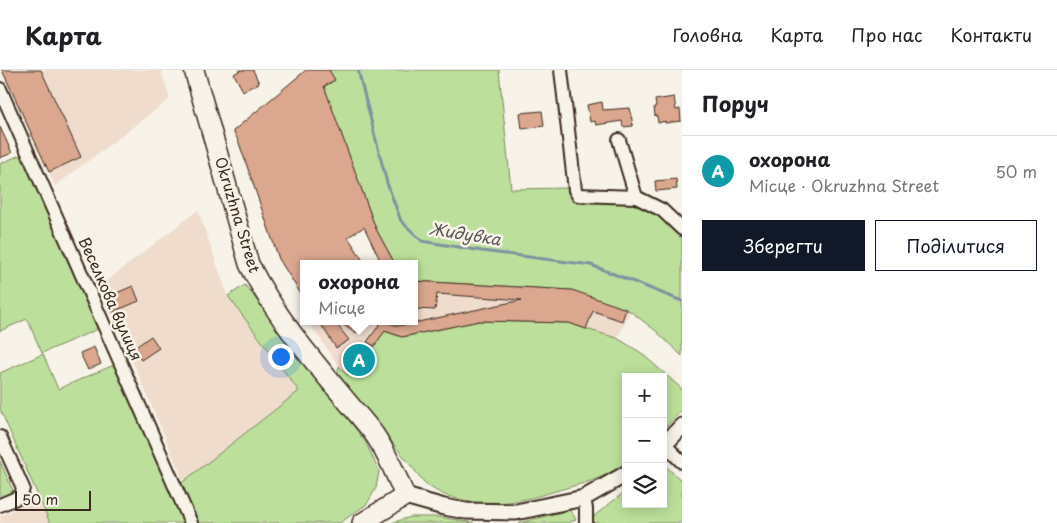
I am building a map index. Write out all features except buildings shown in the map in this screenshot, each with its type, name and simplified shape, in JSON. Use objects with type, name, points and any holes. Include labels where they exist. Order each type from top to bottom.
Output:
[{"type":"main road","name":"Okruzhna Street","points":[[194,70],[249,264],[259,285],[296,339],[375,435],[392,465],[405,496]]},
{"type":"main road","points":[[362,523],[405,496]]},
{"type":"street","points":[[561,70],[575,190],[578,195],[636,197],[662,210],[682,229]]},
{"type":"street","name":"Веселкова вулиця","points":[[0,89],[191,523]]},
{"type":"street","points":[[619,140],[636,197]]},
{"type":"street","points":[[667,443],[682,426]]},
{"type":"street","points":[[0,437],[23,488],[21,496],[0,505]]},
{"type":"street","points":[[667,449],[682,462]]},
{"type":"street","points":[[405,496],[466,511],[516,512],[584,498],[622,476]]},
{"type":"street","points":[[584,498],[586,523]]},
{"type":"shaded area","points":[[2,70],[161,70],[170,99],[55,186]]},
{"type":"shaded area","points":[[198,210],[228,296],[300,391],[184,482],[99,287]]},
{"type":"shaded area","points":[[418,281],[571,290],[630,311],[617,338],[569,323],[479,321],[402,337],[384,331],[366,360],[347,376],[311,325],[418,325]]},
{"type":"shaded area","points":[[39,498],[50,523],[0,523],[0,516]]},
{"type":"green space","points":[[329,70],[499,70],[511,189],[570,188],[629,202],[661,216],[682,239],[682,356],[656,331],[630,311],[571,290],[418,281],[418,260],[393,260],[376,229],[324,87],[335,80]]},
{"type":"green space","points":[[22,154],[98,329],[42,353],[27,319],[0,331],[0,164]]},
{"type":"green space","points":[[245,285],[365,441],[379,471],[376,488],[367,504],[340,523],[196,523],[179,485],[299,391],[228,296]]},
{"type":"green space","points":[[479,321],[569,323],[617,338],[640,352],[664,373],[622,373],[622,465],[616,469],[587,482],[539,496],[500,503],[472,502],[444,495],[424,482],[337,373],[339,366],[347,375],[366,360],[384,331],[402,337]]},
{"type":"green space","points":[[43,354],[58,389],[114,365],[185,523],[50,523],[0,409],[0,373]]},
{"type":"green space","points":[[667,376],[682,389],[682,410],[667,426]]},
{"type":"green space","points":[[0,461],[14,493],[0,499]]},
{"type":"green space","points":[[667,468],[682,481],[682,523],[592,523],[594,516],[622,494],[622,508],[667,508]]},
{"type":"green space","points":[[569,510],[576,520],[567,523],[519,523]]},
{"type":"green space","points":[[411,517],[439,517],[474,523],[391,523]]},
{"type":"waterway","name":"Жидувка","points":[[358,70],[387,183],[401,221],[422,241],[591,265],[682,301]]},
{"type":"place","name":"охорона","points":[[359,360]]}]
